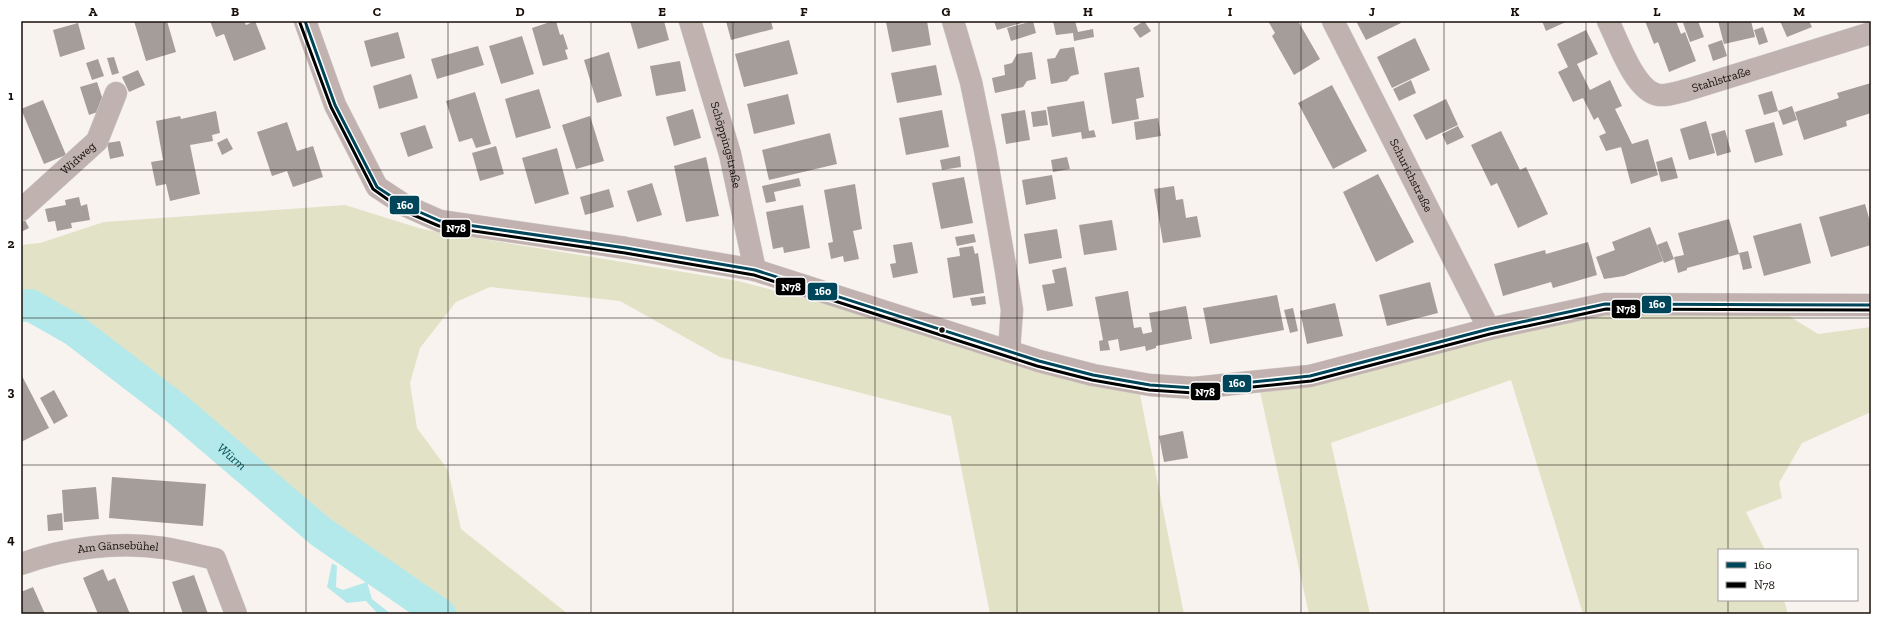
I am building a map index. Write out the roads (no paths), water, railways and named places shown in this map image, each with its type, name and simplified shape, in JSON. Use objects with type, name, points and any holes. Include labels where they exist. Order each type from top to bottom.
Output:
[{"type":"main road","points":[[305,21],[335,105],[377,187],[406,206],[440,221],[755,270],[1009,351],[1093,375],[1150,385],[1194,388],[1310,376],[1489,329],[1605,304],[1871,306]]},
{"type":"street","name":"Schöppingstraße","points":[[690,21],[730,154],[755,270]]},
{"type":"street","points":[[953,21],[970,82],[988,164],[1012,310],[1009,351]]},
{"type":"street","name":"Schurichstraße","points":[[1333,21],[1489,329]]},
{"type":"street","name":"Stahlstraße","points":[[1608,21],[1631,68],[1643,87],[1659,95],[1687,90],[1871,33]]},
{"type":"street","name":"Widweg","points":[[21,210],[97,142],[116,92]]},
{"type":"street","name":"Am Gänsebühel","points":[[21,564],[43,556],[119,546],[162,548],[215,559],[236,614]]},
{"type":"water","points":[[332,563],[337,566],[336,587],[343,590],[367,582],[372,599],[391,614],[378,614],[366,601],[347,603],[327,587]]},
{"type":"waterway","name":"Würm","points":[[21,306],[30,305],[74,330],[177,409],[321,532],[440,614]]}]
